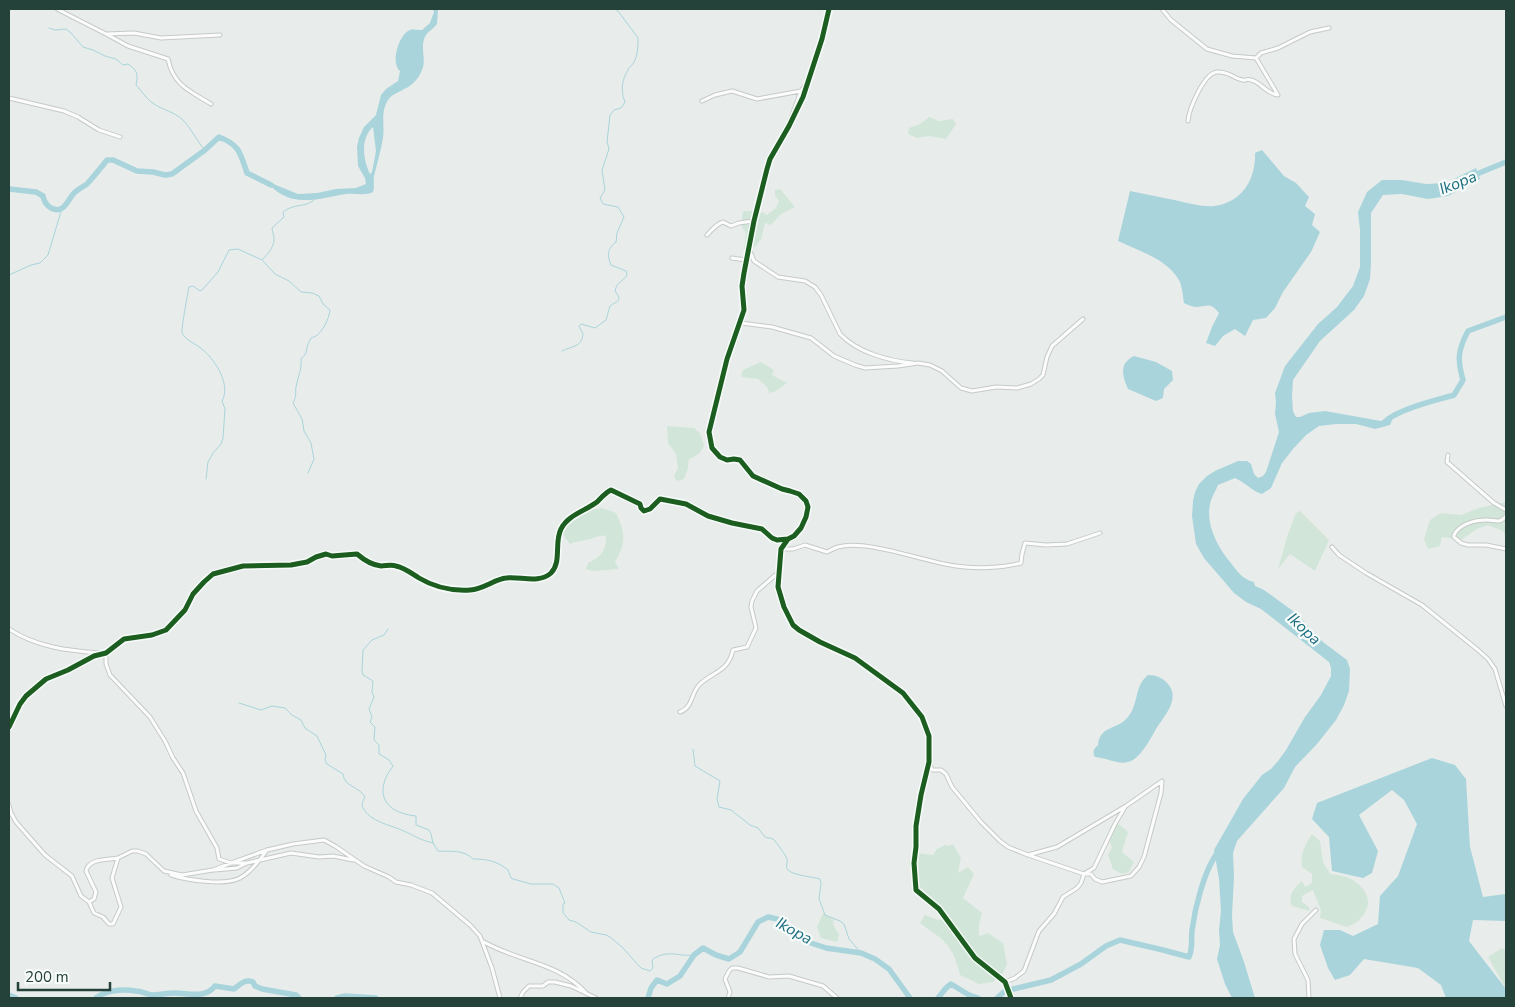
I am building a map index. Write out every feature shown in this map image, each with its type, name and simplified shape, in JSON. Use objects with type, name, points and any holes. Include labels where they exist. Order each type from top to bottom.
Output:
[{"type":"street","points":[[57,9],[128,46],[168,60],[170,71],[178,82],[211,104]]},
{"type":"street","points":[[829,9],[810,79],[789,126],[770,159],[748,248],[742,286],[744,310],[727,360],[709,432],[712,448],[720,457],[727,460],[740,460],[753,476],[782,489],[800,494],[806,501],[808,507],[800,528],[781,549],[778,587],[784,607],[793,625],[820,642],[855,658],[903,692],[922,717],[930,736],[929,762],[917,819],[914,863],[916,890],[939,909],[975,958],[1005,982],[1011,998]]},
{"type":"street","points":[[1162,9],[1171,20],[1207,49],[1232,56],[1256,58],[1261,53],[1278,48],[1310,32],[1329,28]]},
{"type":"street","points":[[106,34],[134,33],[161,38],[220,36]]},
{"type":"street","points":[[1188,121],[1189,112],[1202,85],[1215,72],[1229,73],[1242,80],[1252,80],[1269,92],[1278,95],[1256,58]]},
{"type":"street","points":[[789,126],[800,91],[810,79]]},
{"type":"street","points":[[702,101],[715,95],[732,91],[757,99],[800,91]]},
{"type":"street","points":[[9,98],[64,111],[78,116],[99,130],[120,137]]},
{"type":"street","points":[[707,235],[723,222],[731,226],[754,221]]},
{"type":"street","points":[[748,248],[754,261],[778,276],[805,281],[815,287],[822,295],[840,334],[852,344],[880,356],[930,365],[942,371],[966,390],[972,391],[996,387],[1017,388],[1031,384],[1043,375],[1047,357],[1052,346],[1082,319]]},
{"type":"street","points":[[732,258],[746,260]]},
{"type":"street","points":[[741,323],[772,327],[812,338],[834,356],[865,368],[918,363]]},
{"type":"street","points":[[1448,455],[1447,462],[1494,503],[1506,510]]},
{"type":"street","points":[[9,727],[26,696],[46,679],[94,656],[106,654],[124,640],[152,635],[166,630],[185,610],[193,594],[208,578],[213,574],[243,566],[307,562],[326,554],[332,556],[357,554],[372,564],[381,566],[394,565],[410,571],[418,578],[429,583],[455,590],[472,590],[505,578],[540,578],[549,574],[554,568],[561,528],[571,517],[596,502],[611,490],[634,500],[640,504],[644,511],[650,509],[660,499],[686,504],[708,516],[732,524],[762,529],[776,540],[788,540]]},
{"type":"street","points":[[1506,516],[1504,520],[1500,521],[1487,520],[1462,525],[1454,535],[1457,540],[1468,545],[1506,549]]},
{"type":"street","points":[[781,549],[805,545],[827,552],[837,547],[866,546],[957,567],[1006,567],[1021,563],[1025,543],[1046,545],[1068,544],[1100,533]]},
{"type":"street","points":[[1332,547],[1339,555],[1366,573],[1422,605],[1488,659],[1494,669],[1506,706]]},
{"type":"street","points":[[680,712],[688,708],[701,682],[726,666],[731,660],[733,650],[747,647],[756,628],[751,607],[752,600],[757,591],[780,570]]},
{"type":"street","points":[[9,629],[25,639],[46,645],[66,650],[106,654]]},
{"type":"street","points":[[106,654],[106,664],[110,676],[150,718],[165,741],[172,758],[183,773],[196,811],[217,848],[219,858],[231,863],[248,864]]},
{"type":"street","points":[[929,762],[932,770],[941,770],[946,774],[952,786],[981,822],[1008,847],[1028,855],[1084,874],[1091,874],[1095,879],[1102,882],[1131,876],[1139,867],[1144,857],[1158,805],[1162,781],[1126,806],[1057,847],[1028,855]]},
{"type":"street","points":[[9,805],[16,822],[45,855],[72,876],[81,896],[89,902],[94,913],[104,917],[109,924],[113,924],[121,907],[112,878],[118,858]]},
{"type":"street","points":[[1005,982],[1015,978],[1024,971],[1039,930],[1054,914],[1063,897],[1077,888],[1084,874],[1094,868],[1115,824],[1126,806]]},
{"type":"street","points":[[214,870],[267,850],[324,840],[354,860],[396,882],[411,885],[432,893],[470,924],[483,942],[500,998]]},
{"type":"street","points":[[89,902],[94,899],[96,892],[86,872],[87,867],[92,862],[118,858],[132,851],[138,851],[146,854],[170,875],[185,879],[221,881],[240,878],[259,861],[267,850]]},
{"type":"street","points":[[164,871],[182,875],[237,868],[291,853],[319,857],[333,856],[354,860]]},
{"type":"street","points":[[1309,998],[1308,980],[1295,954],[1294,940],[1302,924],[1316,910]]},
{"type":"street","points":[[483,942],[562,973],[588,994]]},
{"type":"street","points":[[728,998],[730,992],[725,979],[732,968],[738,968],[769,977],[789,976],[808,981],[823,986],[837,998]]},
{"type":"street","points":[[520,998],[529,986],[543,986],[548,982],[571,986],[596,998]]},
{"type":"green space","points":[[929,117],[939,121],[953,119],[956,124],[946,139],[929,136],[917,138],[908,134],[909,128],[920,124]]},
{"type":"green space","points":[[780,189],[795,207],[781,214],[771,225],[765,223],[761,239],[755,247],[744,249],[746,233],[742,227],[743,211],[752,211],[758,215],[763,212],[767,215],[776,208],[779,201],[775,195],[775,190]]},
{"type":"green space","points":[[761,362],[774,370],[772,375],[787,383],[776,391],[769,393],[767,387],[758,379],[741,377],[743,370]]},
{"type":"green space","points":[[667,426],[694,428],[700,433],[704,445],[698,454],[689,459],[684,479],[677,481],[674,477],[678,468],[676,454],[668,443]]},
{"type":"green space","points":[[1506,502],[1506,538],[1503,531],[1488,525],[1477,529],[1461,540],[1442,537],[1440,546],[1428,549],[1424,539],[1430,520],[1441,513],[1461,515],[1479,508]]},
{"type":"green space","points":[[602,508],[616,513],[622,527],[623,544],[615,562],[619,569],[593,571],[586,569],[588,563],[602,553],[606,536],[570,544],[559,529],[573,515]]},
{"type":"green space","points":[[1300,511],[1329,540],[1315,571],[1290,554],[1278,569],[1288,534],[1296,513]]},
{"type":"green space","points":[[1116,822],[1128,832],[1122,852],[1134,862],[1129,872],[1122,874],[1113,869],[1108,855],[1112,847],[1110,843],[1111,826]]},
{"type":"green space","points":[[1312,834],[1320,841],[1323,862],[1330,874],[1353,880],[1362,888],[1367,898],[1368,903],[1364,914],[1357,922],[1347,927],[1320,918],[1321,910],[1313,890],[1302,896],[1302,902],[1309,907],[1310,911],[1292,906],[1290,898],[1296,886],[1302,881],[1305,887],[1312,883],[1312,874],[1302,867],[1302,858],[1307,842]]},
{"type":"green space","points":[[953,844],[961,858],[958,873],[968,867],[974,874],[963,898],[982,913],[979,936],[988,933],[1003,943],[1007,964],[1003,973],[993,982],[979,984],[960,975],[955,959],[947,945],[920,923],[925,915],[938,920],[947,918],[943,909],[917,884],[909,863],[914,859],[916,853],[933,855],[937,849]]},
{"type":"green space","points":[[823,913],[834,920],[833,924],[839,935],[837,942],[821,938],[817,927]]},
{"type":"green space","points":[[1502,948],[1506,950],[1506,989],[1488,957]]},
{"type":"water","points":[[433,9],[438,9],[437,24],[424,39],[424,61],[421,73],[407,88],[391,96],[386,105],[383,114],[383,138],[374,176],[373,192],[305,200],[289,198],[275,190],[266,181],[298,194],[356,188],[366,184],[365,178],[358,166],[357,147],[359,138],[364,127],[376,115],[381,95],[398,81],[400,71],[397,67],[396,56],[402,37],[410,30],[422,30],[430,23],[434,12]],"holes":[[[373,127],[376,151],[370,174],[364,156],[364,143]]]},
{"type":"water","points":[[1262,150],[1284,176],[1296,183],[1309,197],[1305,206],[1315,214],[1312,225],[1320,232],[1311,252],[1283,292],[1275,308],[1266,318],[1253,320],[1245,336],[1235,329],[1223,336],[1215,346],[1206,343],[1219,313],[1213,307],[1195,307],[1184,303],[1180,282],[1167,266],[1152,256],[1118,241],[1130,191],[1201,206],[1224,204],[1240,195],[1245,188],[1253,172],[1255,153]]},
{"type":"water","points":[[1476,168],[1480,179],[1448,196],[1428,199],[1402,194],[1383,195],[1371,213],[1370,279],[1364,296],[1354,310],[1320,341],[1293,380],[1293,411],[1296,417],[1325,411],[1381,421],[1396,411],[1390,425],[1375,429],[1356,424],[1319,426],[1306,435],[1282,463],[1271,488],[1262,494],[1235,478],[1218,485],[1211,500],[1209,517],[1213,533],[1225,556],[1235,569],[1243,577],[1254,582],[1255,586],[1264,590],[1297,614],[1323,642],[1347,660],[1350,669],[1349,691],[1336,720],[1295,767],[1284,788],[1237,841],[1233,853],[1233,932],[1255,998],[1232,998],[1225,984],[1217,959],[1220,945],[1221,911],[1219,879],[1214,850],[1243,799],[1262,775],[1271,769],[1286,750],[1305,717],[1321,695],[1331,676],[1331,668],[1329,662],[1261,609],[1246,602],[1234,593],[1204,558],[1196,544],[1192,516],[1195,492],[1199,484],[1207,476],[1238,461],[1247,461],[1251,464],[1254,474],[1258,478],[1266,472],[1279,432],[1275,414],[1275,393],[1285,366],[1318,324],[1337,307],[1353,286],[1360,267],[1358,212],[1367,192],[1382,180],[1402,180],[1426,184],[1446,183]]},
{"type":"water","points":[[1134,356],[1156,362],[1172,371],[1173,380],[1164,389],[1163,398],[1156,401],[1128,389],[1123,370],[1126,362]]},
{"type":"water","points":[[1148,675],[1157,676],[1164,680],[1172,690],[1173,696],[1167,713],[1146,746],[1136,758],[1124,763],[1095,757],[1094,751],[1102,734],[1128,717],[1134,706],[1138,690]]},
{"type":"water","points":[[1432,758],[1455,765],[1466,779],[1470,847],[1483,897],[1506,894],[1506,921],[1473,920],[1469,941],[1506,989],[1506,998],[1446,998],[1441,985],[1418,968],[1364,959],[1350,975],[1335,980],[1328,968],[1320,945],[1324,930],[1340,930],[1353,936],[1378,924],[1380,896],[1398,876],[1417,824],[1404,800],[1392,790],[1359,815],[1378,851],[1372,873],[1363,878],[1332,871],[1329,837],[1312,819],[1317,803]]},
{"type":"waterway","points":[[562,351],[579,344],[583,334],[579,326],[581,324],[595,328],[606,320],[610,306],[619,299],[615,291],[616,288],[627,275],[626,271],[611,265],[608,255],[609,250],[616,242],[617,233],[624,217],[618,207],[603,204],[600,198],[605,190],[602,170],[609,149],[607,142],[610,115],[614,110],[621,108],[625,102],[622,89],[623,80],[635,59],[638,47],[638,38],[615,9]]},
{"type":"waterway","points":[[49,28],[55,30],[66,29],[83,47],[116,59],[123,65],[128,64],[131,66],[136,73],[136,85],[146,97],[154,104],[182,119],[205,150]]},
{"type":"waterway","points":[[9,189],[36,192],[43,196],[49,207],[55,210],[62,208],[77,190],[87,184],[107,160],[113,160],[137,171],[165,175],[172,174],[205,150],[219,137],[231,143],[238,150],[247,173],[271,185]]},
{"type":"waterway","name":"Ikopa","points":[[1472,176],[1506,162]]},
{"type":"waterway","points":[[206,479],[208,462],[223,438],[225,409],[222,401],[225,388],[221,374],[213,360],[182,333],[189,287],[193,286],[200,291],[202,290],[218,272],[229,250],[238,249],[262,260],[272,246],[274,239],[272,228],[284,217],[283,212],[291,207],[307,204],[314,200]]},
{"type":"waterway","points":[[9,275],[40,263],[48,255],[62,208]]},
{"type":"waterway","points":[[263,261],[275,274],[289,281],[301,292],[319,296],[323,304],[330,310],[323,328],[319,334],[312,338],[301,359],[293,403],[302,419],[304,431],[311,443],[314,459],[308,473]]},
{"type":"waterway","name":"Ikopa","points":[[1388,419],[1412,408],[1454,395],[1463,380],[1460,355],[1462,344],[1468,331],[1506,317]]},
{"type":"waterway","points":[[388,629],[384,635],[372,640],[363,650],[362,671],[363,675],[373,681],[372,692],[374,697],[369,709],[372,717],[370,722],[375,727],[374,740],[379,745],[379,754],[389,760],[393,766],[387,775],[383,792],[389,806],[396,811],[416,816],[416,825],[429,830],[438,851],[461,852],[473,859],[496,863],[508,870],[513,879],[531,884],[553,884],[559,888],[565,903],[563,904],[563,913],[569,920],[576,922],[591,932],[610,937],[641,968],[650,971],[653,968],[653,959],[664,954],[694,955]]},
{"type":"waterway","points":[[239,703],[261,710],[272,706],[285,708],[301,720],[305,728],[317,736],[326,755],[325,760],[327,764],[343,774],[346,782],[362,793],[365,797],[362,807],[366,813],[381,823],[433,843]]},
{"type":"waterway","points":[[693,749],[695,766],[720,781],[717,799],[719,807],[731,810],[750,825],[758,828],[765,837],[774,840],[786,857],[787,867],[790,872],[820,879],[819,899],[825,915],[844,924],[849,939],[861,953]]},
{"type":"waterway","name":"Ikopa","points":[[997,998],[1005,991],[1051,980],[1081,964],[1106,946],[1120,940],[1189,957],[1198,900],[1208,869],[1218,852]]},
{"type":"waterway","name":"Ikopa","points":[[648,998],[651,988],[657,980],[667,984],[680,976],[694,955],[703,948],[729,959],[740,952],[758,922],[768,917],[777,919],[790,927],[805,941],[826,948],[861,953],[875,959],[889,969],[910,998]]},
{"type":"waterway","points":[[96,998],[110,991],[120,990],[138,991],[152,995],[175,993],[202,994],[215,986],[234,989],[248,981],[253,982],[255,986],[262,989],[296,995],[299,998]]},
{"type":"waterway","name":"Ikopa","points":[[938,998],[951,984],[978,998]]},
{"type":"waterway","points":[[9,995],[16,998]]},
{"type":"waterway","points":[[337,998],[345,996],[376,998]]},
{"type":"cycle path","points":[[829,9],[822,39],[803,97],[770,159],[767,169],[744,273],[742,286],[744,310],[727,359],[709,432],[712,448],[720,457],[727,460],[740,460],[753,476],[782,489],[799,494],[806,501],[808,507],[801,528],[794,536],[788,539],[781,549],[778,587],[784,607],[793,625],[820,642],[855,658],[903,693],[922,717],[929,736],[929,762],[916,826],[914,863],[916,890],[939,909],[975,958],[1005,982],[1011,998]]},
{"type":"cycle path","points":[[9,727],[26,696],[46,679],[94,656],[106,653],[124,639],[152,635],[166,630],[185,610],[193,594],[213,574],[243,566],[291,565],[307,562],[326,554],[332,556],[357,554],[374,565],[399,567],[431,584],[450,589],[475,589],[506,578],[541,578],[551,573],[554,568],[557,558],[559,534],[564,524],[597,502],[611,490],[640,504],[644,511],[650,509],[660,499],[686,504],[708,516],[762,529],[777,540],[788,539]]}]
